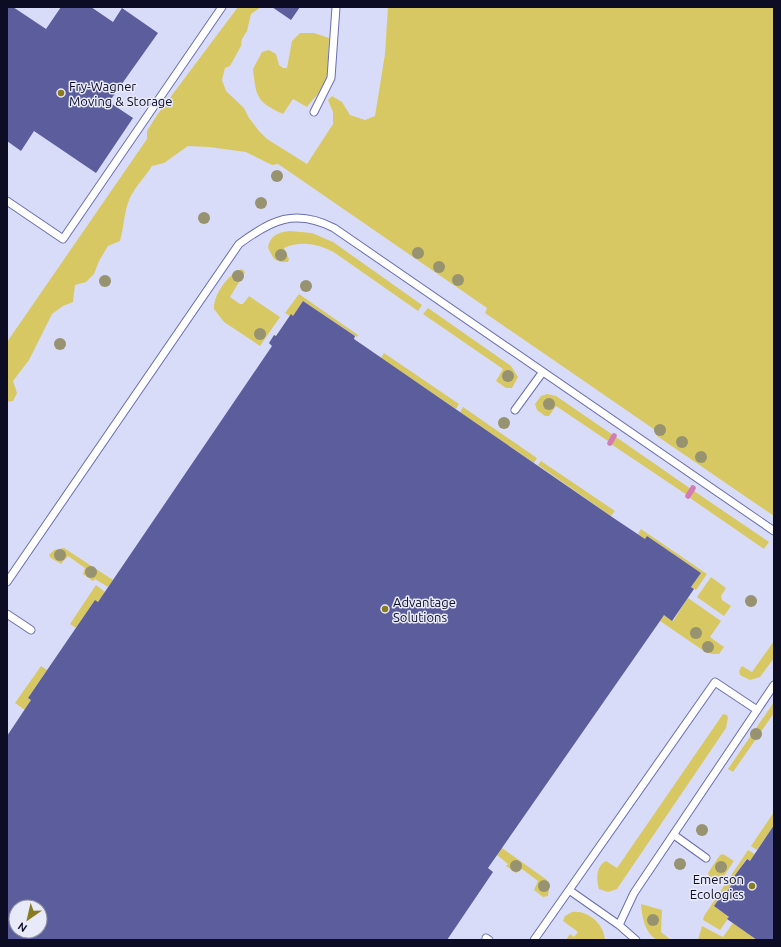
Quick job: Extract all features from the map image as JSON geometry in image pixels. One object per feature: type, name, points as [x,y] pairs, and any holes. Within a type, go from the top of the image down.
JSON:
[{"type":"lane","points":[[7,201],[63,239],[222,7]]},
{"type":"lane","points":[[314,112],[330,78],[336,7]]},
{"type":"lane","points":[[7,582],[239,244],[267,224],[282,219],[313,219],[334,228],[542,373],[774,531]]},
{"type":"lane","points":[[515,410],[542,373]]},
{"type":"lane","points":[[7,614],[31,630]]},
{"type":"lane","points":[[534,940],[715,682],[757,710]]},
{"type":"lane","points":[[619,925],[634,893],[774,685]]},
{"type":"lane","points":[[674,835],[706,858]]},
{"type":"lane","points":[[569,890],[619,925],[636,940]]},
{"type":"shaded area","points":[[238,7],[261,7],[251,14],[247,31],[242,39],[241,46],[230,66],[225,68],[222,80],[226,91],[244,108],[249,118],[267,139],[307,164],[333,124],[333,112],[328,100],[332,96],[342,102],[350,115],[365,120],[375,116],[385,54],[388,7],[774,7],[774,516],[657,436],[658,432],[485,313],[487,308],[284,168],[278,164],[272,165],[246,152],[188,146],[164,163],[152,166],[129,200],[120,241],[108,246],[99,261],[94,274],[86,282],[75,285],[73,302],[63,306],[52,314],[29,360],[13,381],[17,393],[13,401],[7,402],[7,342],[147,139],[147,131],[157,115]]},
{"type":"shaded area","points":[[300,33],[314,33],[329,38],[326,80],[318,94],[307,107],[293,99],[283,114],[262,102],[255,86],[253,69],[262,52],[269,50],[276,54],[279,65],[283,68],[287,68],[292,41]]},
{"type":"shaded area","points":[[290,231],[312,233],[333,242],[422,305],[418,311],[335,253],[317,245],[297,244],[290,246],[284,248],[289,259],[288,262],[281,262],[274,259],[268,248],[271,240],[279,233]]},
{"type":"shaded area","points":[[242,269],[245,272],[230,297],[240,304],[243,304],[249,296],[280,317],[260,346],[224,322],[214,309],[216,297],[223,285],[232,275]]},
{"type":"shaded area","points":[[299,294],[358,335],[357,337],[303,301],[293,316],[285,313]]},
{"type":"shaded area","points":[[428,308],[511,366],[518,377],[512,388],[506,388],[496,381],[503,369],[423,314]]},
{"type":"shaded area","points":[[384,353],[459,404],[456,409],[381,358]]},
{"type":"shaded area","points":[[547,394],[556,396],[613,435],[608,441],[556,406],[549,416],[545,416],[537,410],[535,404],[541,396]]},
{"type":"shaded area","points":[[463,407],[537,458],[534,463],[460,412]]},
{"type":"shaded area","points":[[616,437],[691,489],[687,495],[611,444]]},
{"type":"shaded area","points":[[541,461],[615,511],[611,516],[538,465]]},
{"type":"shaded area","points":[[694,491],[769,542],[764,549],[690,498]]},
{"type":"shaded area","points":[[641,529],[707,574],[696,590],[691,587],[701,573],[647,536],[645,539],[638,534]]},
{"type":"shaded area","points":[[64,548],[113,580],[108,587],[95,579],[93,581],[83,574],[85,568],[68,556],[61,564],[49,555],[54,550]]},
{"type":"shaded area","points":[[711,577],[726,588],[721,596],[722,600],[731,606],[724,616],[697,597]]},
{"type":"shaded area","points":[[96,585],[105,592],[98,602],[95,600],[76,628],[70,624]]},
{"type":"shaded area","points":[[688,598],[721,621],[710,637],[724,647],[719,654],[712,654],[704,651],[660,621],[664,615],[673,621]]},
{"type":"shaded area","points":[[774,641],[774,658],[760,677],[750,680],[740,675],[739,671],[742,666],[752,672]]},
{"type":"shaded area","points":[[41,666],[47,670],[28,698],[31,700],[25,710],[15,703]]},
{"type":"shaded area","points":[[774,702],[774,713],[733,772],[728,769]]},
{"type":"shaded area","points":[[723,714],[727,715],[728,718],[726,728],[617,889],[608,892],[599,889],[597,877],[600,866],[606,861],[617,868]]},
{"type":"shaded area","points":[[774,812],[774,825],[757,850],[751,846]]},
{"type":"shaded area","points":[[502,848],[547,880],[549,888],[548,896],[543,897],[534,890],[538,881],[522,869],[516,873],[506,866],[508,864],[497,855]]},
{"type":"shaded area","points":[[748,850],[755,854],[750,861],[746,859],[726,893],[724,892],[714,906],[729,917],[720,930],[703,920],[704,916]]},
{"type":"shaded area","points":[[723,854],[734,861],[718,885],[710,878],[708,873],[720,855]]},
{"type":"shaded area","points":[[641,904],[662,910],[661,932],[671,940],[658,940],[650,934],[643,919]]},
{"type":"shaded area","points":[[572,912],[584,913],[594,919],[602,929],[605,940],[566,940],[570,934],[574,937],[578,932],[563,921],[565,916]]},
{"type":"shaded area","points":[[733,923],[757,940],[698,940],[702,926],[723,937]]},
{"type":"building","name":"Fry-Wagner Moving & Storage","points":[[7,7],[13,7],[46,29],[61,7],[91,7],[113,22],[122,8],[158,33],[109,102],[133,118],[96,173],[34,131],[21,151],[7,141]]},
{"type":"building","points":[[272,7],[300,7],[291,20]]},
{"type":"building","name":"Advantage Solutions","points":[[303,301],[355,336],[354,339],[615,519],[645,539],[647,536],[701,573],[691,587],[694,589],[672,621],[664,615],[488,868],[493,872],[447,940],[7,940],[7,736],[31,700],[28,698],[95,600],[98,602],[272,346],[269,343],[274,335],[276,336],[291,314],[293,316]]},
{"type":"building","name":"Emerson Ecologics","points":[[774,825],[774,940],[757,940],[727,919],[729,917],[714,906],[724,892],[726,893],[735,879],[733,878],[747,859],[750,861]]},
{"type":"waterway","points":[[610,443],[614,436]]},
{"type":"waterway","points":[[688,496],[693,488]]},
{"type":"place","name":"Fry-Wagner Moving & Storage","points":[[61,93]]},
{"type":"place","name":"Advantage Solutions","points":[[385,609]]},
{"type":"place","name":"Emerson Ecologics","points":[[752,886]]}]
